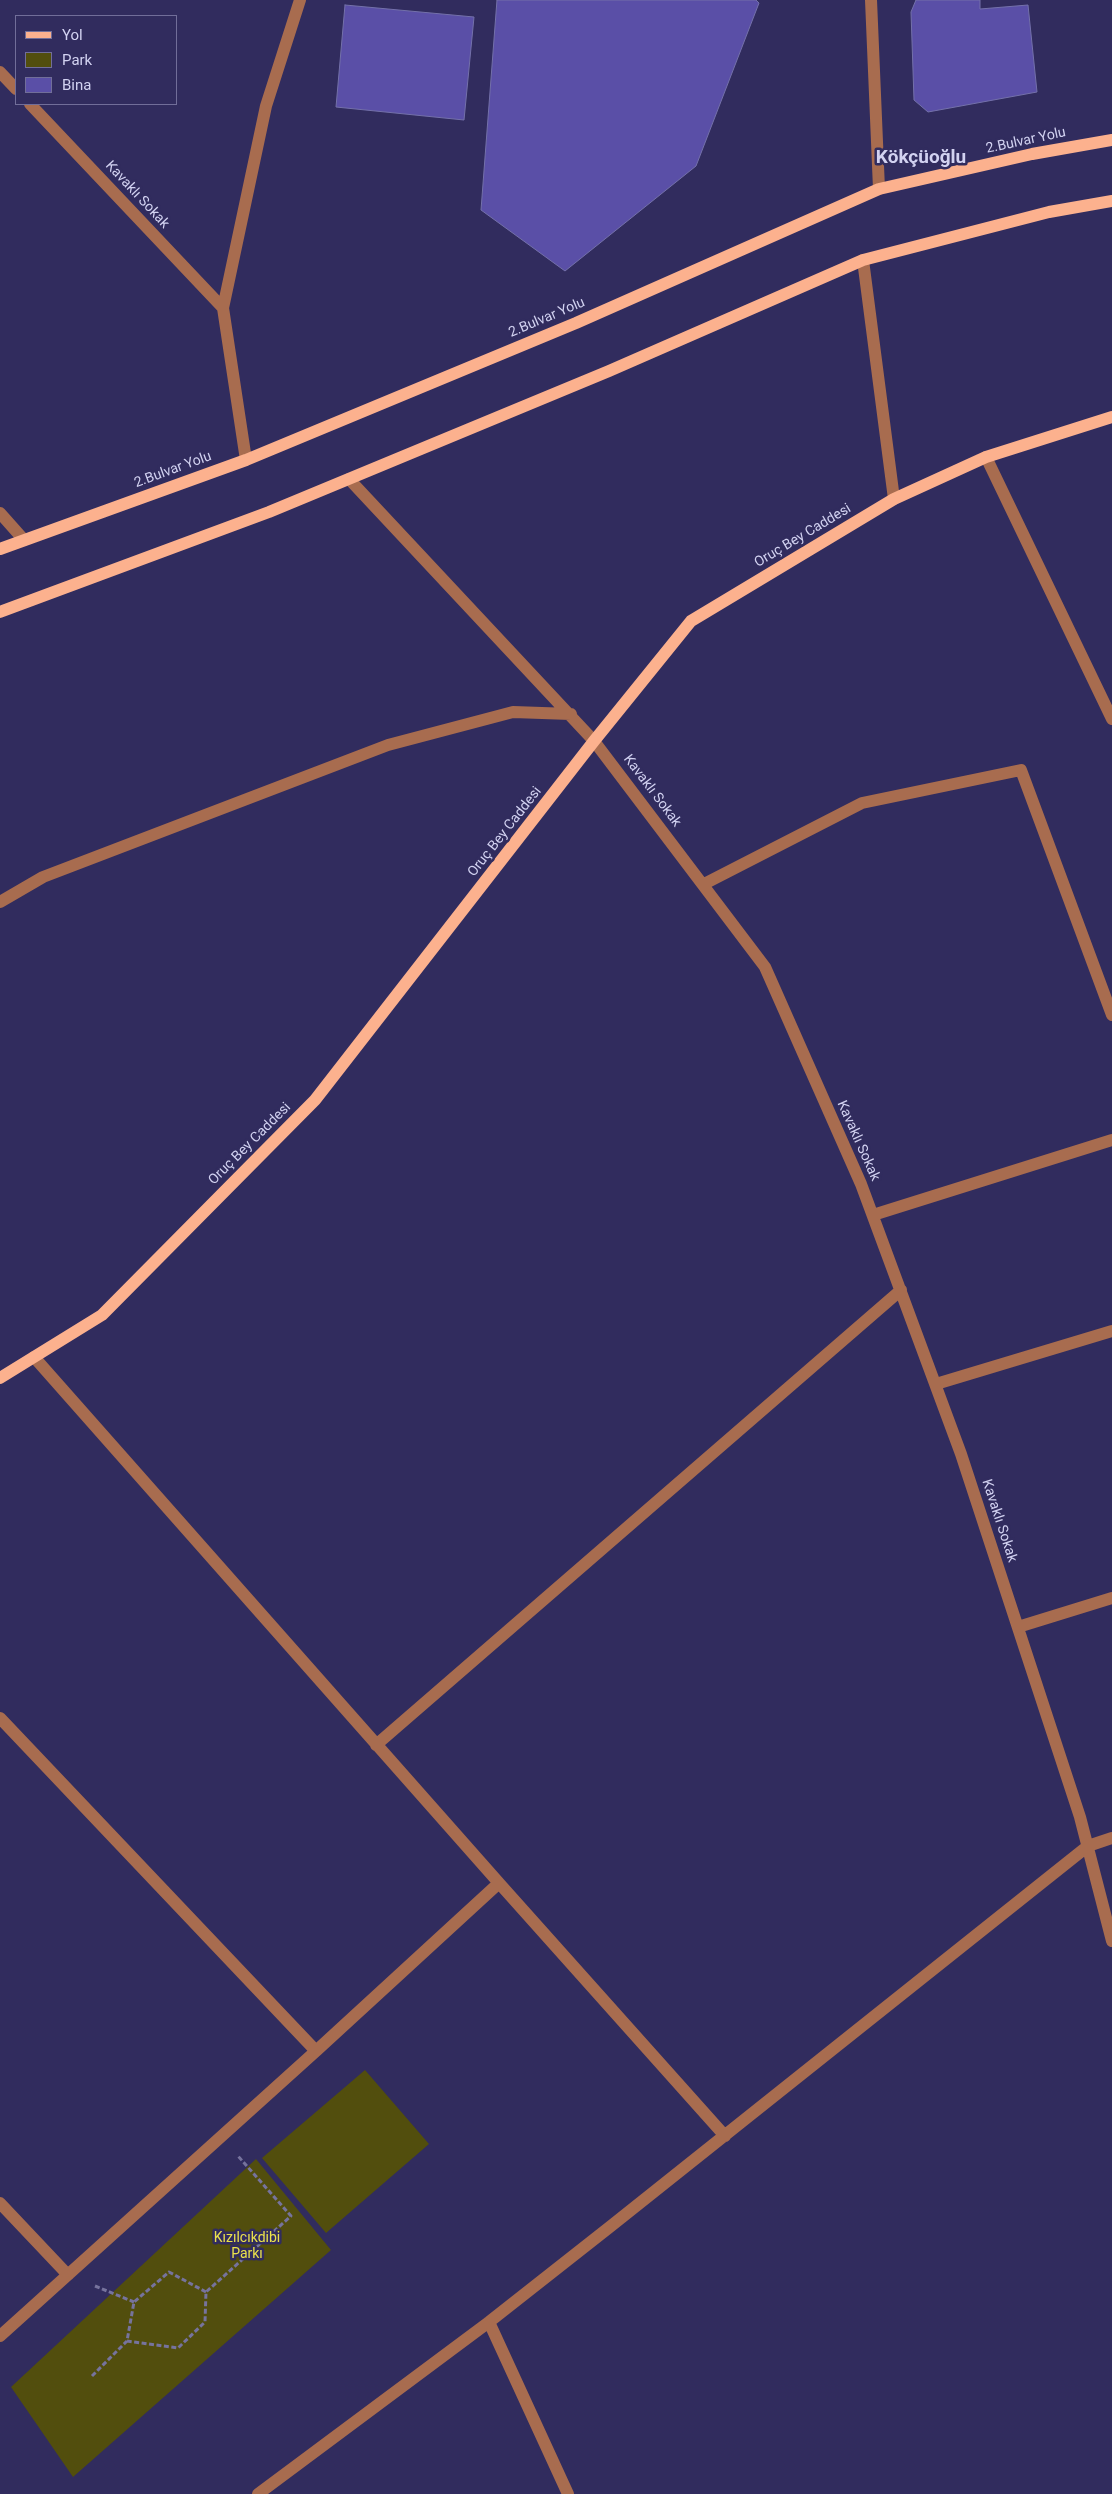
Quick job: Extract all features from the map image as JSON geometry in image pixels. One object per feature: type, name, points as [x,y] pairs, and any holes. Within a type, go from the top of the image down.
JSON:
[{"type":"main road","name":"2.Bulvar Yolu","points":[[0,549],[246,460],[576,323],[879,189],[1032,154],[1112,140]]},
{"type":"main road","points":[[0,612],[269,512],[609,372],[862,260],[1049,212],[1112,201]]},
{"type":"main road","name":"Oruç Bey Caddesi","points":[[0,1378],[102,1315],[315,1100],[594,741],[690,621],[894,499],[986,456],[1112,417]]},
{"type":"street","points":[[246,460],[223,308],[266,106],[300,0]]},
{"type":"street","points":[[870,0],[879,189]]},
{"type":"street","points":[[0,72],[15,88]]},
{"type":"street","name":"Kavaklı Sokak","points":[[31,105],[223,308]]},
{"type":"street","points":[[862,260],[894,499]]},
{"type":"street","points":[[986,456],[1112,719]]},
{"type":"street","name":"Kavaklı Sokak","points":[[349,479],[571,714],[704,884],[765,967],[873,1215],[936,1384],[1018,1627],[1088,1846],[1112,1941]]},
{"type":"street","points":[[0,513],[24,540]]},
{"type":"street","points":[[0,902],[43,877],[388,745],[513,712],[571,714]]},
{"type":"street","points":[[704,884],[862,803],[1021,770],[1112,1015]]},
{"type":"street","points":[[873,1215],[1112,1140]]},
{"type":"street","points":[[376,1745],[901,1290]]},
{"type":"street","points":[[936,1384],[1112,1331]]},
{"type":"street","points":[[34,1358],[725,2136]]},
{"type":"street","points":[[1018,1627],[1112,1598]]},
{"type":"street","points":[[0,1718],[316,2051]]},
{"type":"street","points":[[258,2494],[489,2322],[1088,1846],[1112,1838]]},
{"type":"street","points":[[0,2336],[316,2051],[499,1882]]},
{"type":"street","points":[[0,2203],[68,2274]]},
{"type":"street","points":[[489,2322],[568,2494]]},
{"type":"path","points":[[127,2341],[178,2348],[205,2322],[206,2292],[291,2216],[221,2136]]},
{"type":"path","points":[[92,2376],[127,2341],[134,2302],[170,2272],[206,2292]]},
{"type":"path","points":[[68,2274],[134,2302]]},
{"type":"green space","points":[[365,2070],[429,2144],[326,2233],[262,2158]]},
{"type":"green space","name":"Kızılcıkdibi Parkı","points":[[256,2159],[331,2250],[73,2477],[11,2387]]},
{"type":"building","points":[[497,0],[756,0],[759,3],[696,166],[565,271],[481,210]]},
{"type":"building","points":[[916,0],[980,0],[980,9],[1028,5],[1037,92],[928,112],[914,100],[911,12]]},
{"type":"building","points":[[345,5],[474,17],[464,120],[336,107]]},
{"type":"district","name":"Kökçüoğlu","points":[[921,158]]}]
